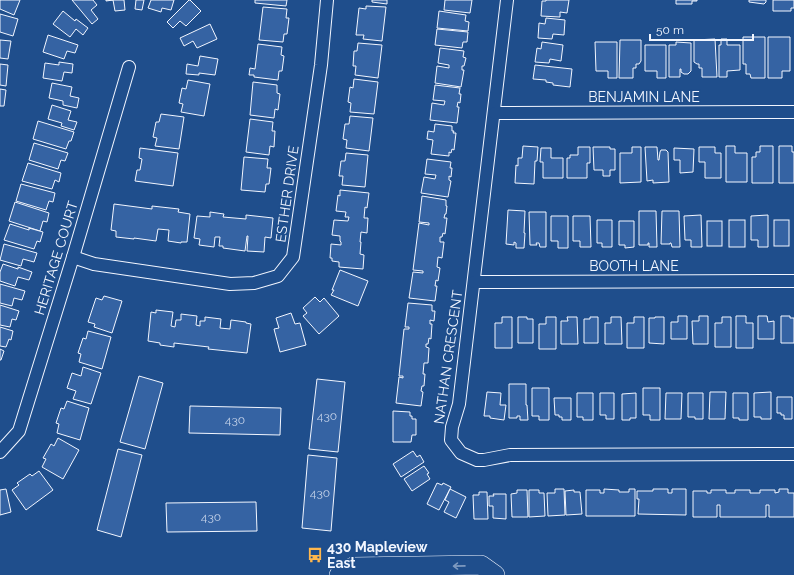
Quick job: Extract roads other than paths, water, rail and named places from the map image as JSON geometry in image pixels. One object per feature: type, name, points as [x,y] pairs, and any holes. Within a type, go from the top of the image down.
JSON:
[{"type":"main road","points":[[339,575],[353,567],[482,565],[496,575]]},
{"type":"street","name":"ESTHER DRIVE","points":[[73,257],[94,264],[230,284],[254,283],[278,276],[293,257],[320,65],[327,0]]},
{"type":"street","name":"NATHAN CRESCENT","points":[[508,0],[459,404],[452,428],[451,440],[461,453],[477,460],[510,455],[794,454]]},
{"type":"street","name":"HERITAGE COURT","points":[[0,452],[19,431],[73,257],[129,67]]},
{"type":"street","name":"BENJAMIN LANE","points":[[494,113],[794,112]]},
{"type":"street","name":"BOOTH LANE","points":[[474,282],[794,280]]},
{"type":"place","name":"430 Mapleview East","points":[[315,555]]}]
